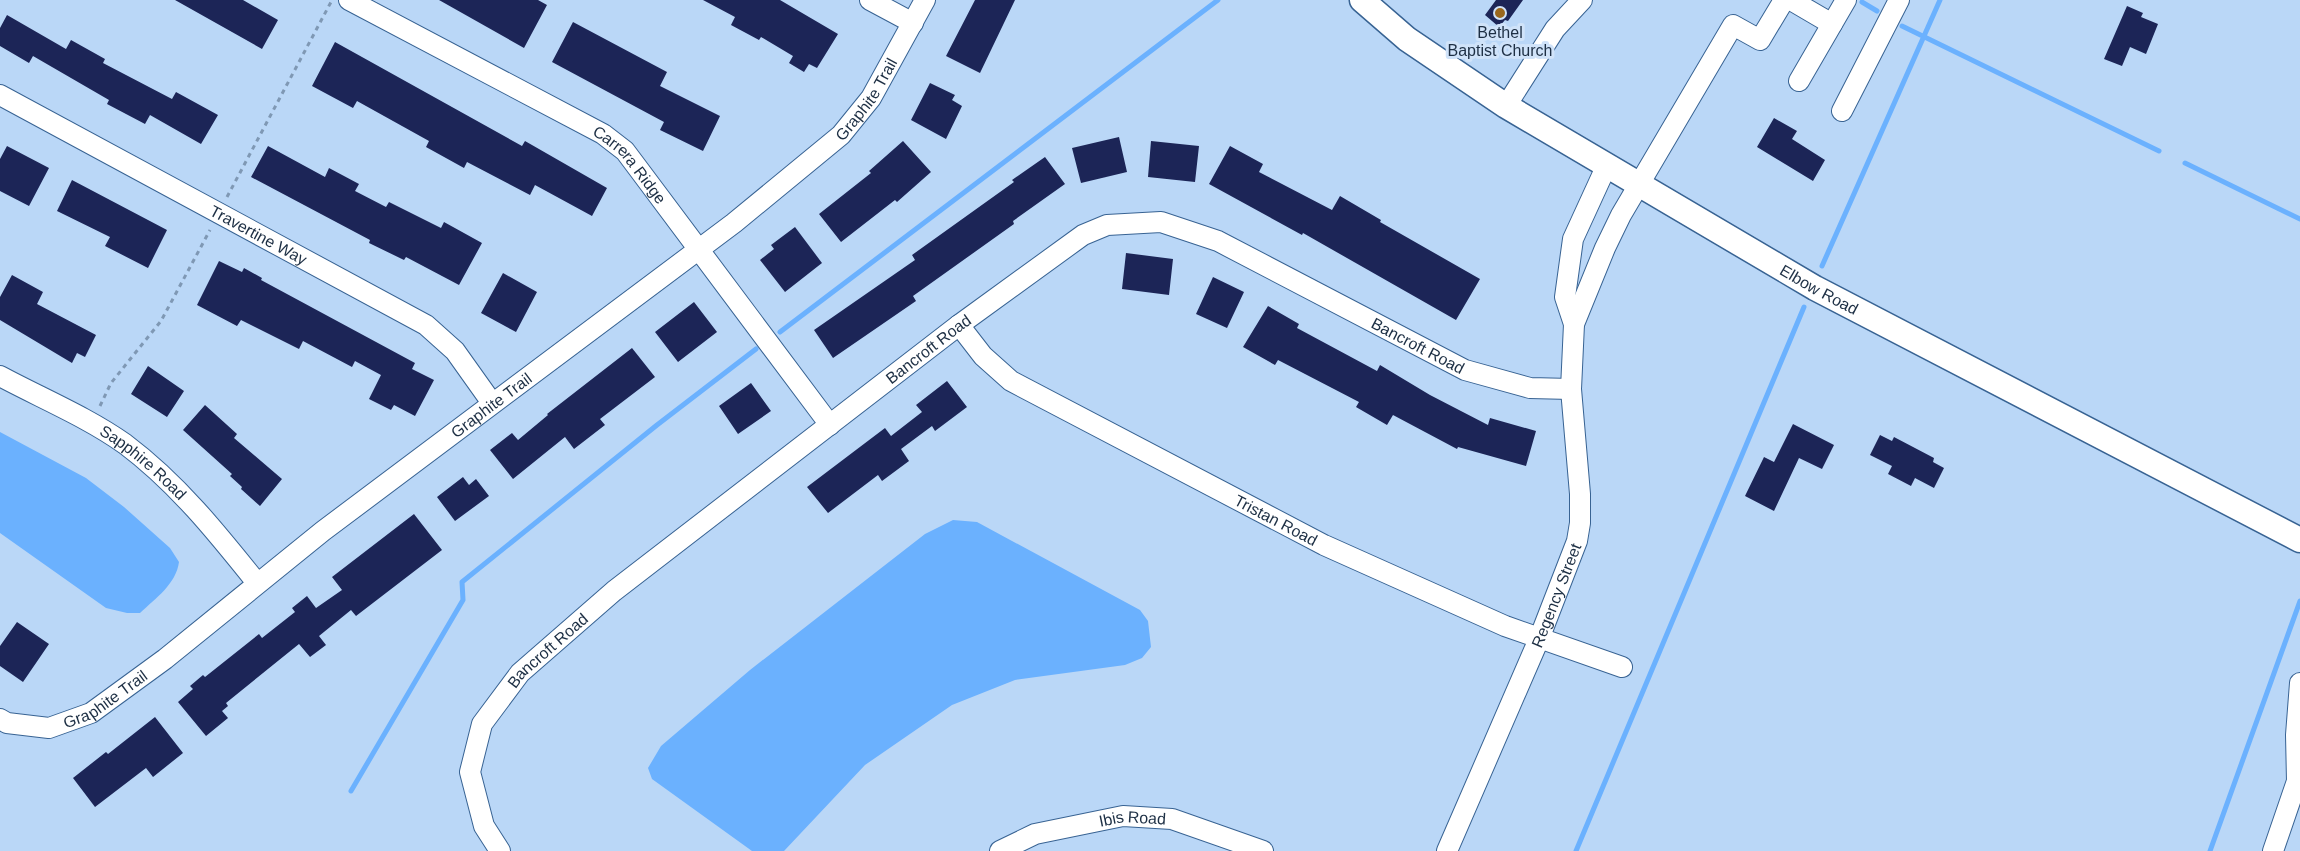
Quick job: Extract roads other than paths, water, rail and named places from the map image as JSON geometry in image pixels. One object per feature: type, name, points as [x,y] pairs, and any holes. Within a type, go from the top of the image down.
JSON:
[{"type":"main road","name":"Elbow Road","points":[[1362,0],[1407,39],[1506,106],[1606,167],[1840,302],[2300,540]]},
{"type":"street","name":"Carrera Ridge","points":[[349,0],[603,134],[625,151],[700,248],[830,425]]},
{"type":"street","points":[[870,0],[913,23]]},
{"type":"street","name":"Graphite Trail","points":[[0,719],[7,723],[49,728],[91,713],[165,659],[257,584],[492,403],[734,223],[841,135],[871,98],[925,0]]},
{"type":"street","points":[[1506,106],[1555,29],[1582,0]]},
{"type":"street","name":"Regency Street","points":[[1447,851],[1571,561],[1580,522],[1580,494],[1571,389],[1574,324],[1605,248],[1637,185],[1733,25],[1760,40],[1784,0]]},
{"type":"street","points":[[1791,0],[1832,24]]},
{"type":"street","points":[[1799,81],[1846,0]]},
{"type":"street","points":[[1842,111],[1898,0]]},
{"type":"street","name":"Travertine Way","points":[[0,94],[426,325],[455,351],[492,403]]},
{"type":"street","name":"Regency Street","points":[[1574,324],[1565,297],[1573,239],[1606,167]]},
{"type":"street","name":"Bancroft Road","points":[[500,851],[484,826],[470,772],[482,724],[520,673],[614,591],[959,325],[1083,235],[1107,225],[1161,222],[1190,230],[1218,240],[1465,370],[1530,388],[1571,389]]},
{"type":"street","name":"Tristan Road","points":[[959,325],[983,356],[1011,381],[1065,411],[1324,544],[1439,598],[1539,639],[1622,667]]},
{"type":"street","name":"Sapphire Road","points":[[0,376],[92,424],[123,443],[155,468],[214,529],[257,584]]},
{"type":"street","points":[[2273,851],[2299,779],[2296,735],[2300,683]]},
{"type":"street","name":"Ibis Road","points":[[1000,851],[1035,834],[1123,816],[1172,819],[1263,851]]},
{"type":"water","points":[[0,432],[86,478],[124,507],[170,548],[179,562],[174,577],[170,584],[140,613],[127,613],[106,608],[0,533]]},
{"type":"water","points":[[953,520],[977,522],[1140,610],[1148,621],[1151,647],[1142,658],[1125,665],[1015,680],[952,705],[865,765],[784,851],[752,851],[652,779],[648,768],[661,746],[750,670],[925,534]]},
{"type":"waterway","points":[[780,332],[1218,0]]},
{"type":"waterway","points":[[1822,266],[1940,0]]},
{"type":"waterway","points":[[1862,2],[1877,11]]},
{"type":"waterway","points":[[1902,26],[2159,151]]},
{"type":"waterway","points":[[2185,163],[2300,219]]},
{"type":"waterway","points":[[1576,851],[1804,307]]},
{"type":"waterway","points":[[351,791],[463,600],[462,582],[657,425],[756,349]]},
{"type":"waterway","points":[[2210,851],[2300,601]]},
{"type":"place","name":"Bethel Baptist Church","points":[[1500,13]]}]
